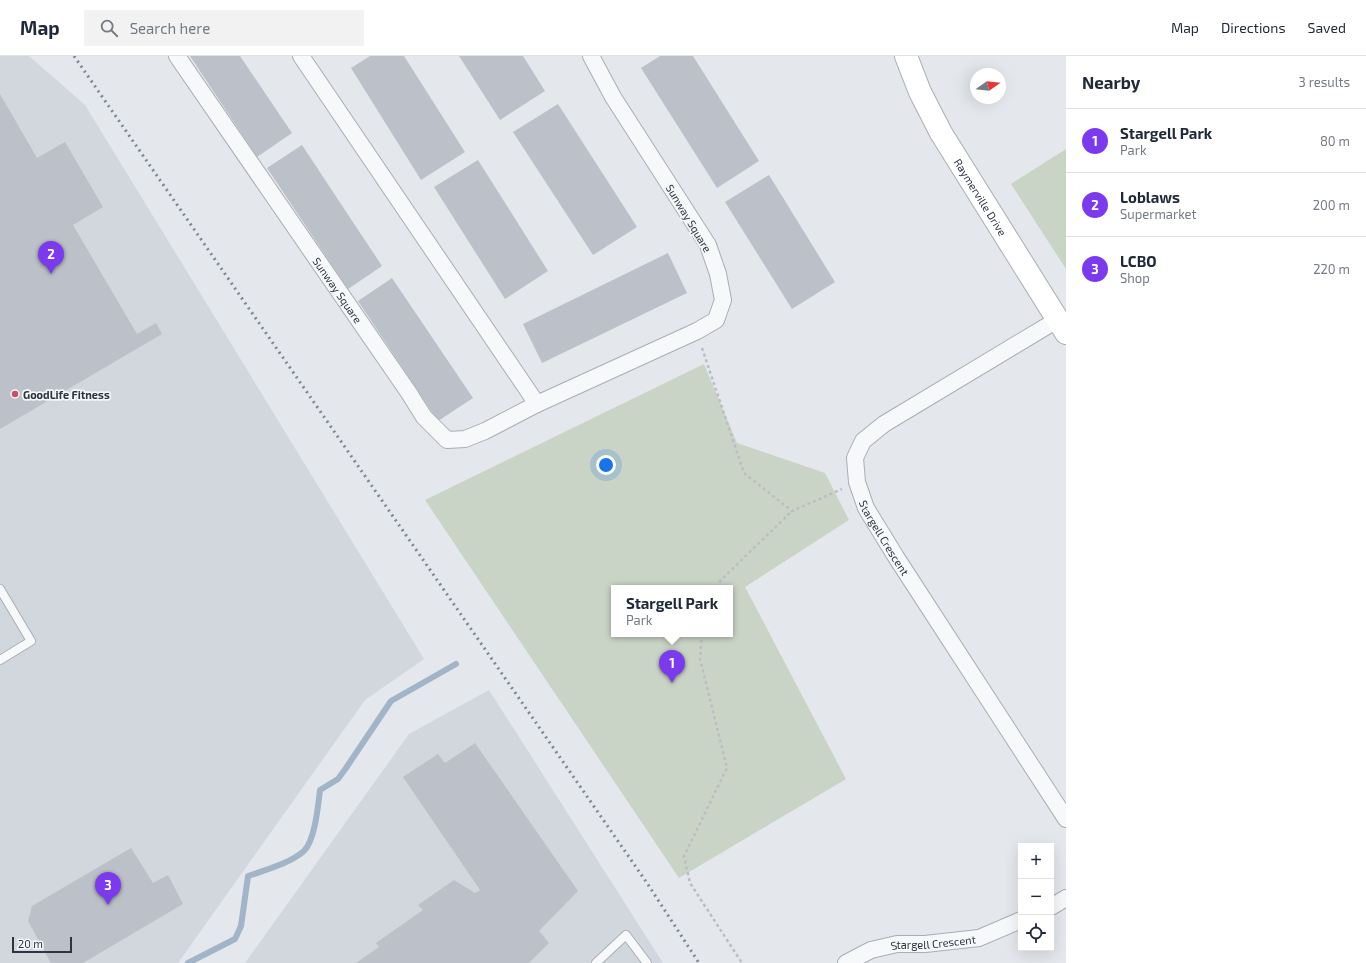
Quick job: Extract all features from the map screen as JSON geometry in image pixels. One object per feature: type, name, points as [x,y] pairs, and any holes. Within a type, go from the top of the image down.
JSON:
[{"type":"street","name":"Sunway Square","points":[[177,56],[424,417],[447,440],[465,439],[485,431],[538,404],[697,331],[716,320],[723,300],[718,274],[708,245],[613,97],[591,56]]},
{"type":"street","points":[[301,56],[538,404]]},
{"type":"street","name":"Raymerville Drive","points":[[906,56],[920,92],[941,133],[1062,326]]},
{"type":"street","name":"Stargell Crescent","points":[[1062,326],[884,424],[863,441],[855,458],[857,482],[866,508],[896,557],[1066,819]]},
{"type":"street","points":[[1054,905],[1066,898]]},
{"type":"street","name":"Stargell Crescent","points":[[846,963],[871,950],[897,944],[925,944],[979,938],[1018,921]]},
{"type":"lane","points":[[0,589],[31,641],[0,660]]},
{"type":"lane","points":[[596,963],[626,935],[647,963]]},
{"type":"path","points":[[697,331],[744,473],[792,511]]},
{"type":"path","points":[[718,585],[721,580],[792,511],[857,482]]},
{"type":"path","points":[[702,637],[700,659],[727,768],[684,856],[690,882],[742,963]]},
{"type":"shaded area","points":[[0,56],[29,56],[85,105],[424,659],[365,700],[178,963],[0,963]]},
{"type":"shaded area","points":[[489,690],[663,963],[245,963],[409,734]]},
{"type":"green space","points":[[1066,149],[1066,269],[1011,184]]},
{"type":"green space","points":[[704,364],[737,443],[825,473],[849,520],[745,587],[846,779],[679,878],[425,500]]},
{"type":"building","points":[[190,56],[240,56],[292,133],[257,157]]},
{"type":"building","points":[[370,56],[404,56],[465,152],[421,180],[351,68]]},
{"type":"building","points":[[459,56],[523,56],[545,91],[500,120]]},
{"type":"building","points":[[660,56],[693,56],[759,161],[717,188],[641,68]]},
{"type":"building","points":[[0,94],[37,158],[65,142],[103,207],[73,225],[137,334],[156,323],[162,334],[0,429]]},
{"type":"building","points":[[558,104],[637,227],[593,255],[513,132]]},
{"type":"building","points":[[302,145],[382,266],[348,289],[267,168]]},
{"type":"building","points":[[478,160],[548,271],[505,299],[434,187]]},
{"type":"building","points":[[769,175],[835,282],[792,309],[725,202]]},
{"type":"building","points":[[668,253],[687,293],[542,363],[523,324]]},
{"type":"building","points":[[392,278],[473,398],[438,421],[358,301]]},
{"type":"building","points":[[475,743],[578,891],[539,931],[549,943],[529,963],[356,963],[379,947],[376,943],[423,910],[418,905],[454,880],[475,893],[480,890],[403,777],[438,754],[445,763]]},
{"type":"building","points":[[131,848],[153,883],[168,875],[183,904],[83,963],[51,963],[28,921],[32,906]]},
{"type":"waterway","points":[[188,963],[235,939],[241,926],[248,876],[291,860],[298,856],[308,846],[317,813],[320,790],[338,779],[391,701],[456,664]]},
{"type":"railway","points":[[74,56],[647,883],[699,963]]},
{"type":"place","name":"Loblaws","points":[[51,274]]},
{"type":"place","name":"GoodLife Fitness","points":[[15,394]]},
{"type":"place","name":"Stargell Park","points":[[672,683]]},
{"type":"place","name":"LCBO","points":[[108,905]]}]
